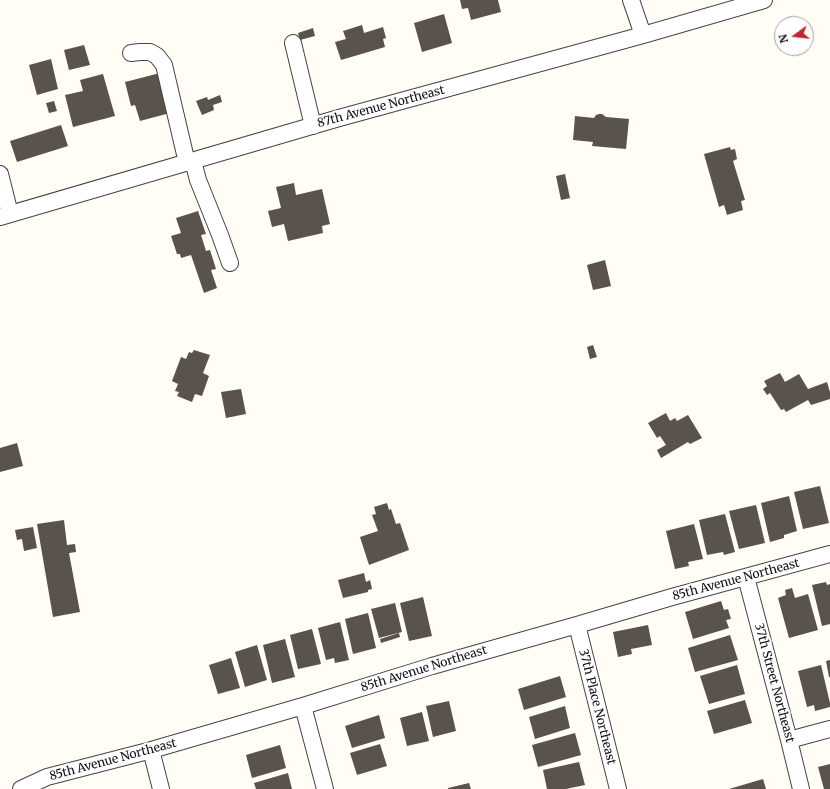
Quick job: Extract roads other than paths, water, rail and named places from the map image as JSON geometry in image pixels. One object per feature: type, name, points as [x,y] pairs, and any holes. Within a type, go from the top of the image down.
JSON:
[{"type":"street","points":[[631,0],[643,36]]},
{"type":"street","name":"87th Avenue Northeast","points":[[5,216],[313,126],[643,36],[764,0]]},
{"type":"street","points":[[293,42],[313,126]]},
{"type":"street","points":[[131,53],[150,52],[157,56],[164,65],[190,162],[230,263]]},
{"type":"street","points":[[0,174],[5,216]]},
{"type":"street","name":"85th Avenue Northeast","points":[[21,789],[47,777],[151,750],[303,706],[432,666],[672,597],[830,554]]},
{"type":"street","name":"37th Street Northeast","points":[[746,577],[802,789]]},
{"type":"street","name":"37th Place Northeast","points":[[577,625],[618,789]]},
{"type":"street","points":[[303,706],[325,789]]},
{"type":"street","points":[[789,740],[830,729]]},
{"type":"street","points":[[151,750],[161,789]]}]
